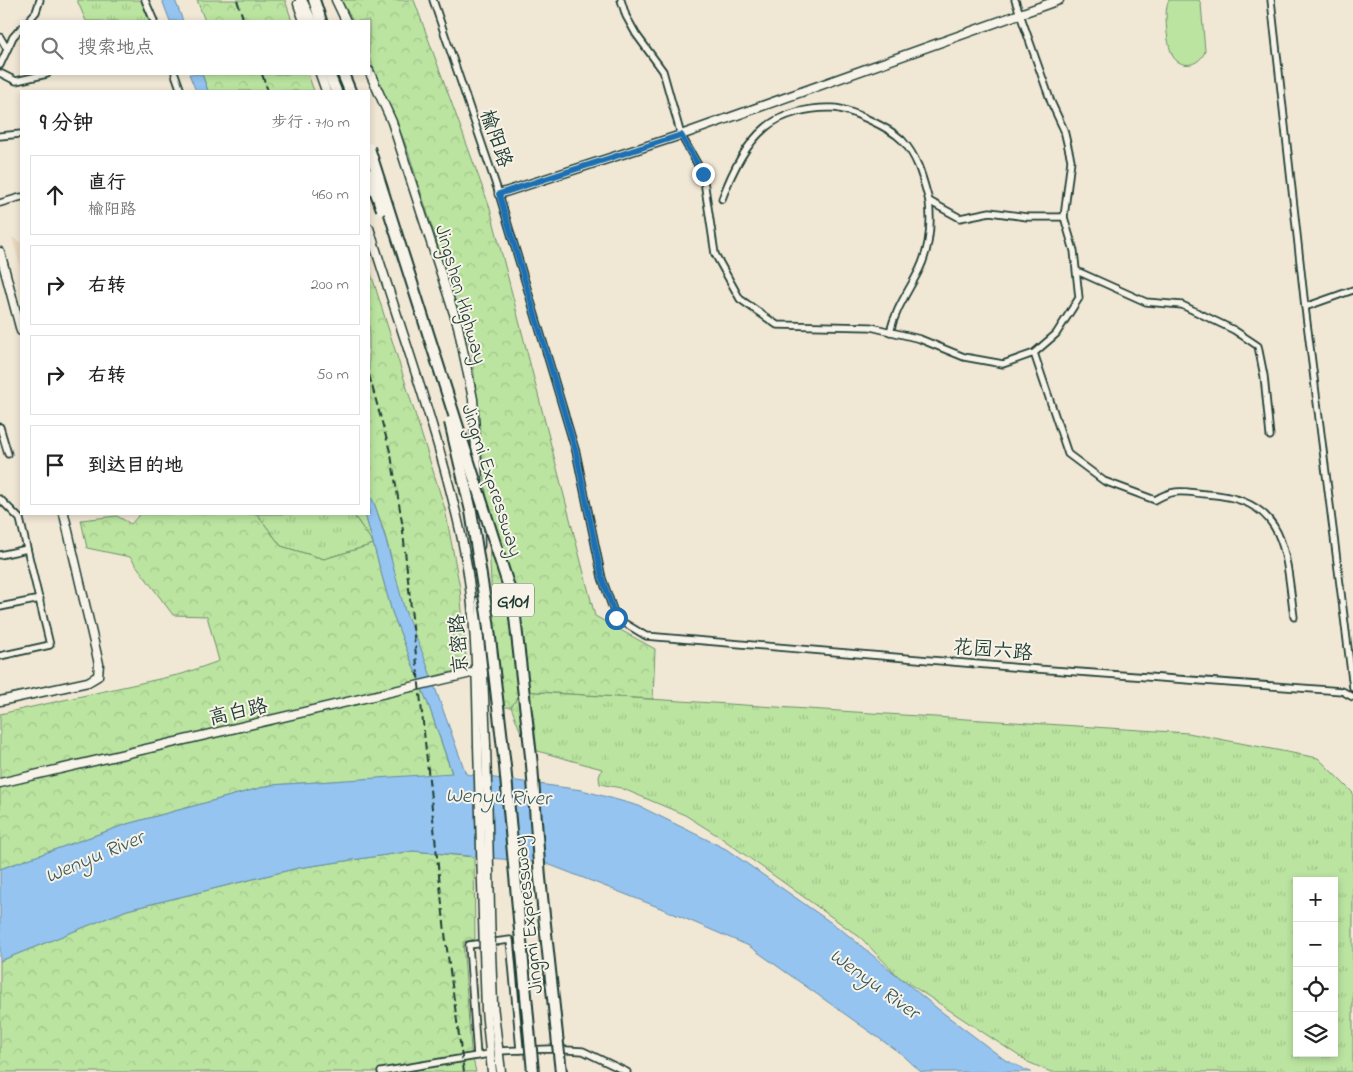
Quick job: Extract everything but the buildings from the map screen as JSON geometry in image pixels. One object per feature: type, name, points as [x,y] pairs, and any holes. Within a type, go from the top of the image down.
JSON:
[{"type":"highway","points":[[301,0],[310,20]]},
{"type":"highway","points":[[314,0],[321,20]]},
{"type":"highway","points":[[329,75],[336,90]]},
{"type":"highway","points":[[343,75],[350,90]]},
{"type":"highway","name":"Jingmi Expressway","points":[[370,151],[513,600],[532,765],[540,878],[561,1072]]},
{"type":"highway","name":"Jingmi Expressway","points":[[370,177],[413,292],[447,410],[471,511],[488,621],[505,766],[533,1072]]},
{"type":"main road","points":[[296,0],[304,20]]},
{"type":"main road","points":[[336,0],[346,20]]},
{"type":"main road","points":[[499,194],[681,135],[1059,0]]},
{"type":"main road","name":"Jingshen Highway","points":[[370,73],[392,122],[458,326],[473,399],[480,520],[480,671]]},
{"type":"main road","points":[[320,75],[326,90]]},
{"type":"main road","name":"京密路","points":[[370,231],[445,474],[460,531],[470,589],[480,671],[489,1054],[492,1072]]},
{"type":"main road","points":[[0,252],[20,326]]},
{"type":"main road","points":[[0,702],[88,682],[98,676],[99,664],[64,515]]},
{"type":"main road","name":"高白路","points":[[0,783],[480,671]]},
{"type":"main road","name":"京密路","points":[[487,951],[501,1072]]},
{"type":"street","points":[[29,20],[36,12],[40,0]]},
{"type":"street","points":[[146,0],[154,20]]},
{"type":"street","name":"榆阳路","points":[[433,0],[499,194],[576,452],[602,578],[616,618],[630,629]]},
{"type":"street","points":[[621,0],[626,16],[636,34],[663,71],[681,135],[703,174],[715,254],[740,299],[777,325],[872,327],[920,339],[964,357],[1003,364],[1034,353],[1056,334],[1079,298],[1074,251],[1064,216],[1071,160],[1064,130],[1051,102],[1015,0]]},
{"type":"street","points":[[1271,0],[1305,307],[1353,688]]},
{"type":"street","points":[[0,65],[13,37],[20,29]]},
{"type":"street","points":[[0,37],[7,49]]},
{"type":"street","points":[[0,73],[16,81],[42,75]]},
{"type":"street","points":[[175,75],[181,90]]},
{"type":"street","points":[[722,199],[741,157],[766,127],[794,113],[835,108],[878,124],[901,139],[920,168],[929,201],[932,222],[926,253],[918,274],[894,316],[890,332]]},
{"type":"street","points":[[0,136],[20,134]]},
{"type":"street","points":[[0,203],[20,197]]},
{"type":"street","points":[[929,201],[960,218],[990,212],[1027,217],[1064,216]]},
{"type":"street","points":[[1077,271],[1146,302],[1182,305],[1234,330],[1258,346],[1264,376],[1270,436]]},
{"type":"street","points":[[1305,307],[1353,290]]},
{"type":"street","points":[[1034,353],[1068,454],[1104,480],[1155,500],[1170,491],[1228,495],[1261,510],[1279,532],[1288,572],[1294,617]]},
{"type":"street","points":[[0,427],[8,454]]},
{"type":"street","points":[[0,656],[50,645],[20,519],[1,500]]},
{"type":"street","points":[[0,555],[27,548]]},
{"type":"street","points":[[0,607],[40,599]]},
{"type":"street","name":"花园六路","points":[[630,629],[646,636],[1013,667],[1342,691],[1353,696]]},
{"type":"street","points":[[477,1056],[469,945],[510,940],[520,1050]]},
{"type":"street","points":[[498,1051],[550,1049],[583,1051],[627,1072]]},
{"type":"street","points":[[381,1072],[489,1054]]},
{"type":"shaded area","points":[[12,237],[20,242],[20,265]]},
{"type":"green space","points":[[77,0],[141,0],[149,20],[86,20]]},
{"type":"green space","points":[[197,0],[285,0],[292,20],[205,20]]},
{"type":"green space","points":[[341,0],[414,0],[490,208],[595,616],[655,649],[653,699],[522,691],[511,707],[500,707],[493,622],[487,502],[472,354],[407,148],[370,59],[370,20],[352,20]]},
{"type":"green space","points":[[1169,0],[1199,0],[1201,4],[1205,51],[1200,59],[1192,64],[1178,62],[1174,58],[1169,46],[1166,12]]},
{"type":"green space","points":[[202,75],[308,75],[314,90],[208,90]]},
{"type":"green space","points":[[370,270],[445,509],[460,588],[467,668],[431,677],[407,618],[381,521],[370,495]]},
{"type":"green space","points":[[139,515],[258,515],[281,546],[324,559],[373,544],[392,612],[430,709],[452,774],[271,785],[127,824],[0,869],[0,714],[182,674],[219,661],[207,616],[173,615],[130,557],[87,548],[81,520],[117,516],[131,524]]},
{"type":"green space","points":[[258,515],[354,515],[374,544],[324,559],[281,546]]},
{"type":"green space","points":[[354,515],[365,515],[373,542]]},
{"type":"green space","points":[[522,691],[1188,733],[1318,758],[1353,793],[1353,1072],[1051,1072],[1028,1062],[899,977],[861,938],[720,837],[685,815],[621,788],[600,784],[599,777],[602,769],[527,748],[511,707]]},
{"type":"green space","points":[[413,851],[474,857],[475,939],[463,942],[471,1050],[476,1072],[0,1072],[0,961],[127,910],[298,868]]},
{"type":"water","points":[[162,0],[175,0],[183,20],[170,20]]},
{"type":"water","points":[[189,75],[202,75],[208,90],[196,90]]},
{"type":"water","name":"Wenyu River","points":[[370,495],[386,540],[405,611],[423,654],[466,774],[582,790],[639,806],[726,849],[843,931],[938,1009],[1005,1060],[1031,1072],[921,1072],[904,1056],[749,946],[658,907],[545,863],[413,851],[298,868],[127,910],[0,961],[0,869],[127,824],[271,785],[452,773],[430,709],[392,612],[365,515],[370,515]]},
{"type":"railway","points":[[237,0],[244,20]]},
{"type":"railway","points":[[262,75],[268,90]]},
{"type":"railway","points":[[370,379],[391,455],[402,522],[446,942],[464,1072]]},
{"type":"route","points":[[616,618],[602,578],[576,452],[499,194],[681,135],[703,174]]}]
